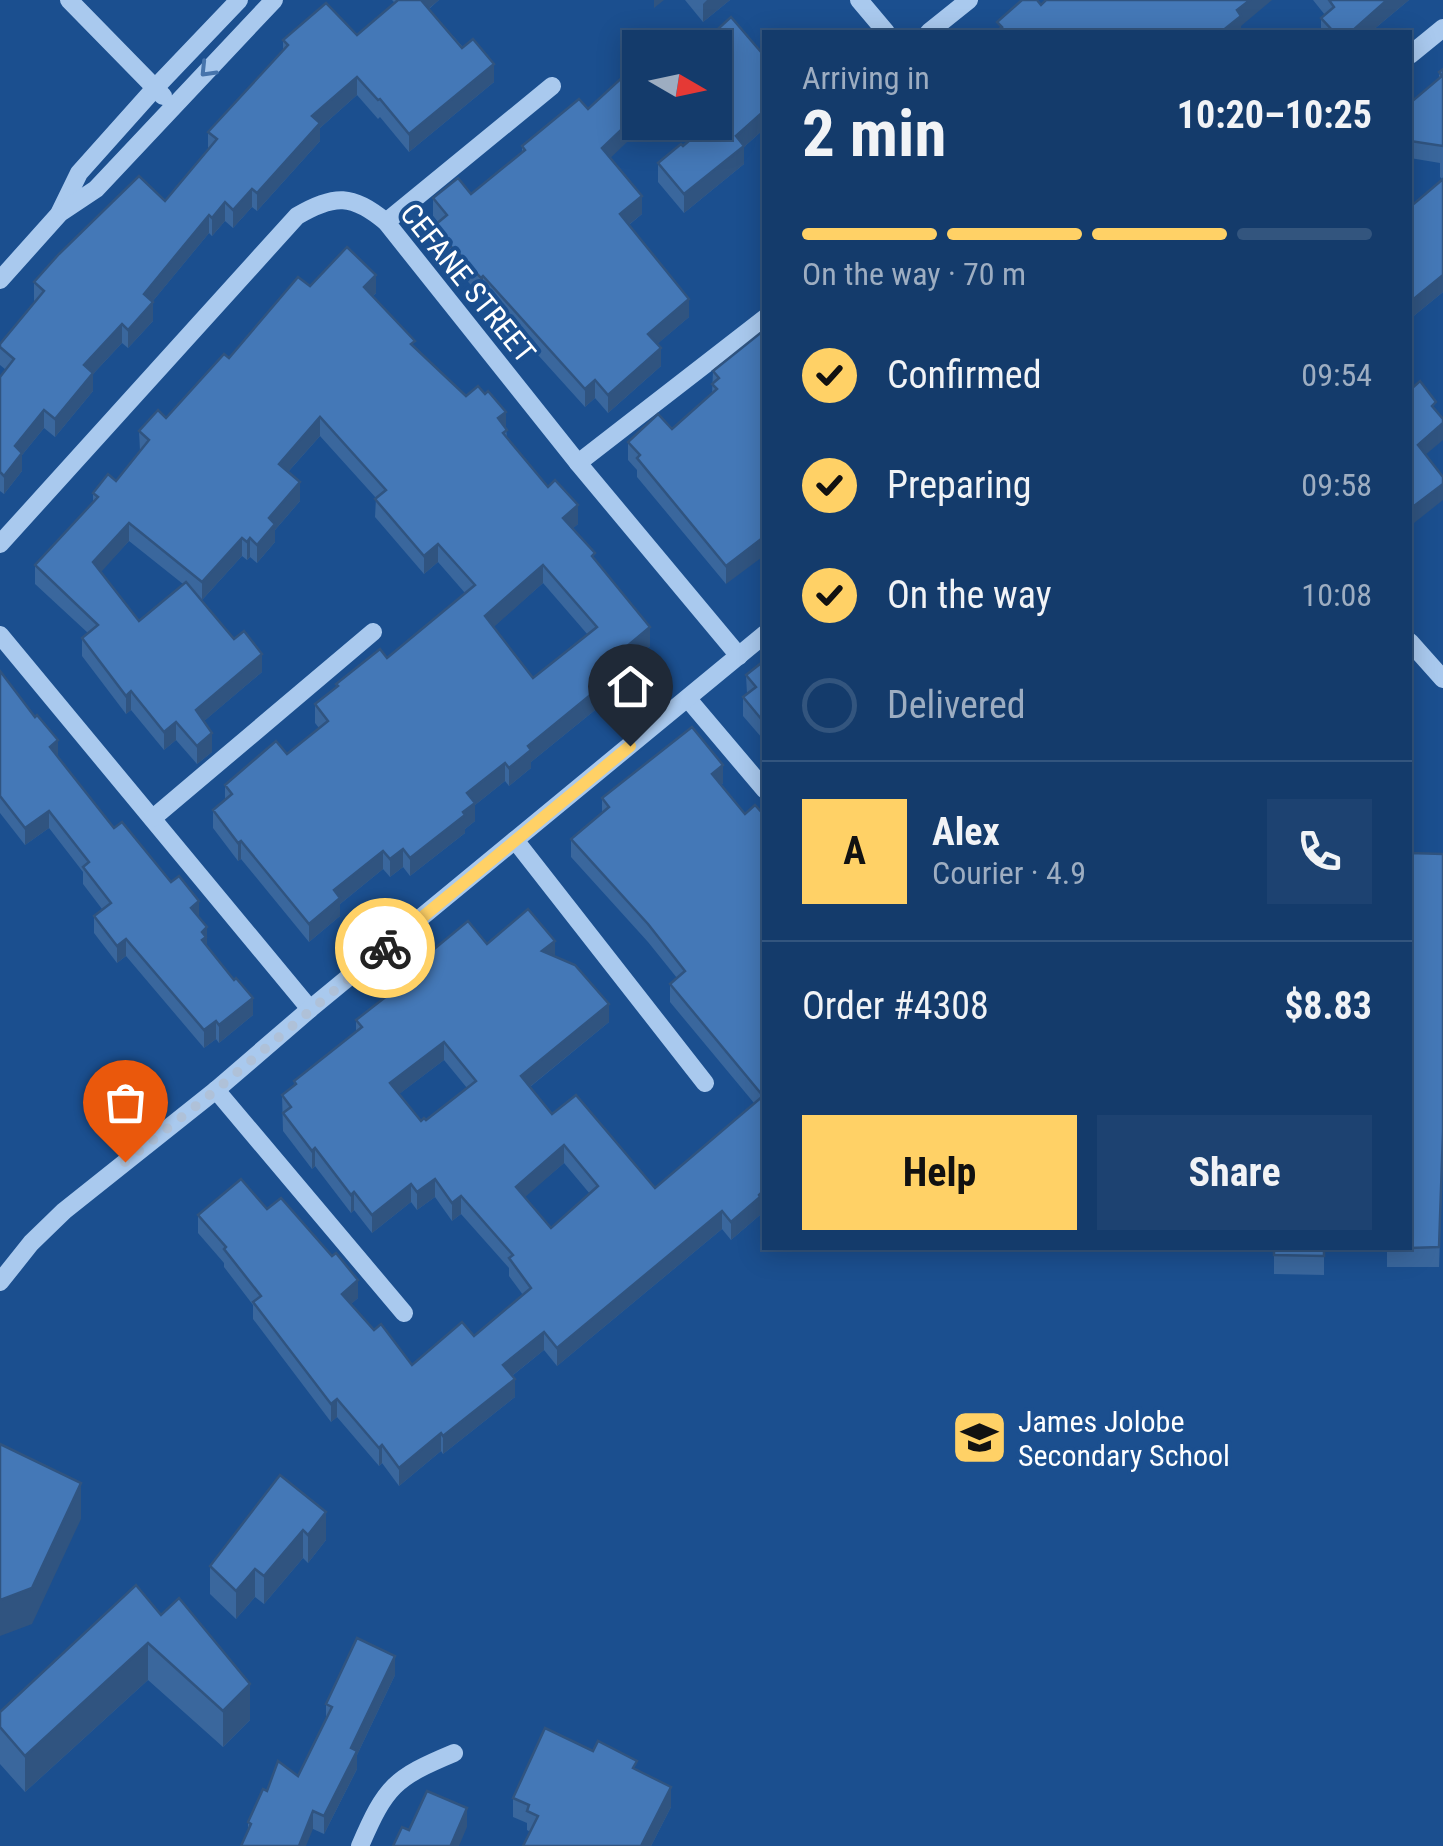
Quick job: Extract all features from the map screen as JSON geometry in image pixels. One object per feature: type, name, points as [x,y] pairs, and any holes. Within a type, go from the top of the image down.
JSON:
[{"type":"street","points":[[69,0],[173,106]]},
{"type":"street","points":[[60,213],[78,173],[239,0]]},
{"type":"street","points":[[0,280],[60,213],[96,189],[274,0]]},
{"type":"street","points":[[859,0],[884,30]]},
{"type":"street","points":[[932,30],[969,0]]},
{"type":"street","points":[[1412,53],[1443,28]]},
{"type":"street","points":[[386,222],[552,86]]},
{"type":"street","name":"CEFANE STREET","points":[[0,544],[298,216],[319,203],[346,200],[368,207],[386,222],[578,463],[739,656]]},
{"type":"street","points":[[578,463],[762,320]]},
{"type":"street","points":[[153,818],[374,632]]},
{"type":"street","points":[[0,635],[310,1010]]},
{"type":"street","points":[[0,1282],[31,1243],[64,1211],[216,1090],[762,637]]},
{"type":"street","points":[[1412,644],[1443,679]]},
{"type":"street","points":[[688,699],[762,786]]},
{"type":"street","points":[[516,840],[705,1083]]},
{"type":"street","points":[[216,1090],[404,1314]]},
{"type":"street","points":[[360,1846],[384,1796],[399,1780],[454,1753]]},
{"type":"building","points":[[398,0],[421,0],[462,48],[473,39],[494,64],[409,134],[357,77],[312,116],[320,123],[257,193],[252,189],[233,210],[225,202],[212,218],[209,215],[144,294],[153,302],[128,330],[122,324],[84,365],[93,373],[55,419],[44,410],[15,446],[22,453],[4,476],[0,472],[0,377],[14,359],[0,344],[44,291],[34,282],[139,176],[165,201],[217,139],[208,132],[288,45],[283,40],[326,3],[357,35]]},
{"type":"building","points":[[1022,0],[1037,0],[1041,5],[1046,0],[1250,0],[1237,10],[1241,16],[1224,30],[998,30],[1002,27],[997,22]]},
{"type":"building","points":[[1329,0],[1387,0],[1353,30],[1332,30],[1321,18],[1334,7]]},
{"type":"building","points":[[731,17],[762,51],[762,113],[736,136],[744,146],[684,194],[658,163],[690,140],[732,140],[732,30],[717,30]]},
{"type":"building","points":[[1443,69],[1443,146],[1412,141],[1412,101],[1442,76],[1439,72]]},
{"type":"building","points":[[622,78],[622,129],[602,148],[642,196],[620,214],[689,299],[648,334],[661,348],[608,395],[595,380],[585,389],[483,276],[458,256],[435,225],[447,215],[433,198],[458,178],[471,194],[579,99],[588,109]]},
{"type":"building","points":[[1443,179],[1443,275],[1412,300],[1412,205]]},
{"type":"building","points":[[347,247],[376,275],[364,287],[415,341],[411,344],[466,396],[478,386],[485,394],[488,391],[506,412],[498,418],[507,430],[503,433],[548,487],[555,480],[578,505],[563,518],[595,553],[592,556],[650,627],[620,652],[636,668],[604,693],[600,687],[528,746],[531,750],[509,768],[505,763],[467,793],[475,803],[463,812],[465,815],[410,858],[403,849],[390,859],[383,851],[334,890],[340,898],[309,924],[213,810],[232,794],[225,785],[276,741],[287,754],[328,721],[315,704],[336,684],[380,649],[387,658],[475,585],[438,544],[424,556],[375,499],[386,490],[320,417],[279,464],[300,482],[269,518],[275,524],[257,545],[250,538],[247,542],[242,538],[202,582],[129,523],[93,562],[139,621],[186,582],[234,639],[244,631],[262,654],[196,710],[212,733],[197,746],[176,722],[164,732],[131,691],[126,696],[82,638],[98,625],[35,565],[98,497],[93,493],[108,474],[116,481],[149,440],[139,431],[158,410],[166,418],[224,354],[229,358],[298,277],[310,286]],"holes":[[[543,565],[597,627],[533,678],[485,616]]]},
{"type":"building","points":[[762,332],[762,538],[726,566],[628,442],[658,414],[672,429],[717,389],[712,384],[719,378],[713,371]]},
{"type":"building","points":[[1420,381],[1443,419],[1418,445],[1443,477],[1443,484],[1414,506],[1412,504],[1412,388]]},
{"type":"building","points":[[762,662],[762,720],[743,697],[756,687],[746,675]]},
{"type":"building","points":[[0,671],[58,740],[50,747],[114,828],[122,822],[171,882],[179,876],[199,901],[191,908],[207,927],[202,940],[253,998],[219,1025],[216,1021],[204,1030],[126,939],[117,946],[94,916],[111,903],[83,867],[89,862],[49,811],[25,828],[0,796]]},
{"type":"building","points":[[692,727],[723,765],[712,774],[745,814],[755,805],[762,813],[762,1095],[670,984],[685,971],[571,839],[609,807],[602,798]]},
{"type":"building","points":[[1412,853],[1443,854],[1439,1247],[1412,1248]]},
{"type":"building","points":[[528,909],[555,941],[542,951],[575,965],[609,1004],[521,1076],[552,1114],[576,1095],[655,1188],[762,1097],[760,1197],[731,1222],[722,1211],[557,1348],[544,1332],[503,1365],[515,1379],[399,1468],[337,1399],[331,1404],[253,1302],[261,1296],[198,1215],[241,1179],[267,1209],[281,1198],[358,1280],[342,1294],[374,1330],[381,1324],[412,1365],[462,1322],[474,1336],[531,1288],[509,1258],[513,1255],[461,1196],[452,1203],[435,1179],[417,1192],[411,1184],[372,1215],[354,1192],[351,1195],[315,1148],[312,1151],[283,1113],[291,1107],[282,1095],[362,1027],[356,1020],[397,988],[393,983],[468,921],[487,944]],"holes":[[[444,1042],[476,1081],[421,1121],[390,1083]],[[564,1145],[598,1186],[551,1228],[516,1187]]]},
{"type":"building","points":[[1274,1250],[1324,1250],[1324,1256],[1274,1255]]},
{"type":"building","points":[[0,1444],[81,1483],[32,1588],[0,1600]]},
{"type":"building","points":[[280,1475],[326,1512],[308,1535],[303,1530],[264,1576],[255,1569],[236,1591],[210,1566]]},
{"type":"building","points":[[136,1585],[161,1615],[179,1598],[250,1684],[223,1711],[148,1643],[25,1756],[0,1727],[0,1712]]},
{"type":"building","points":[[357,1638],[395,1656],[351,1748],[357,1751],[324,1816],[313,1811],[299,1846],[241,1846],[251,1824],[248,1822],[263,1789],[267,1791],[278,1761],[298,1776],[332,1707],[326,1704]]},
{"type":"building","points":[[545,1728],[593,1751],[598,1741],[637,1761],[633,1768],[671,1787],[641,1846],[523,1846],[538,1816],[527,1811],[529,1805],[513,1798]]},
{"type":"building","points":[[427,1791],[467,1808],[453,1846],[393,1846],[402,1827],[409,1830]]},
{"type":"way so far","points":[[125,1162],[385,948]]},
{"type":"place","name":"James Jolobe Secondary School","points":[[979,1438]]},
{"type":"route","points":[[385,948],[630,746]]}]
